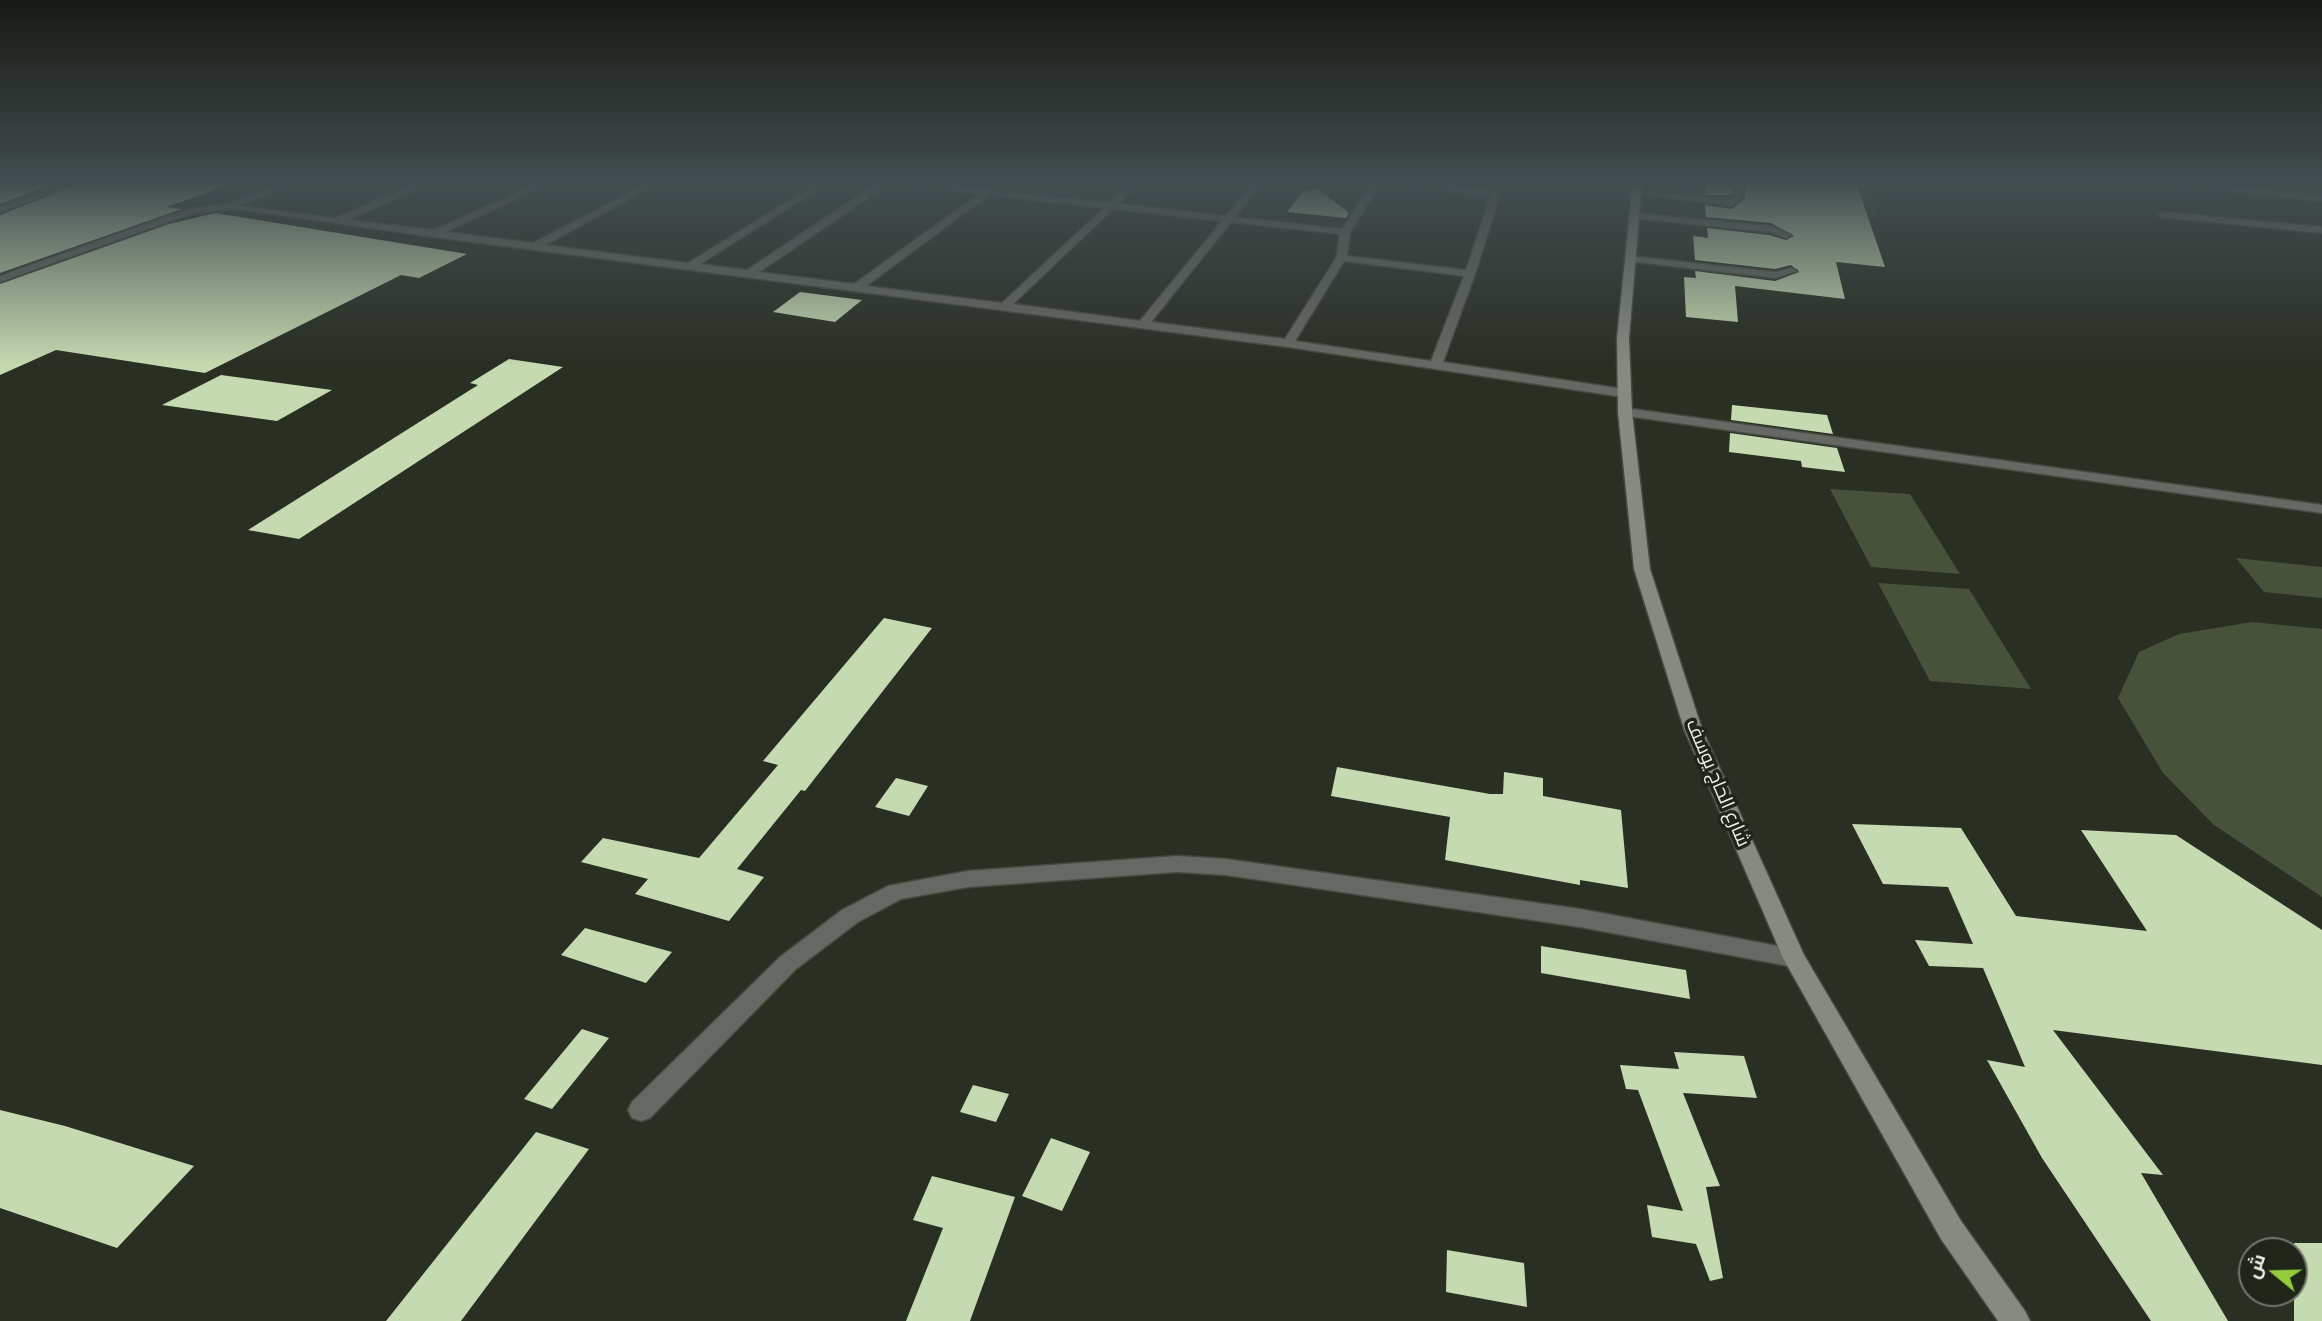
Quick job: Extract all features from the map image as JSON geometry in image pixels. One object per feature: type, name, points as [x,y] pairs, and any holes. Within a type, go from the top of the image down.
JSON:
[{"type":"main road","name":"شارع الحاج يوسف","points":[[1631,244],[1623,338],[1624,403],[1646,582],[1693,729],[1794,958],[1951,1230],[2015,1321]]},
{"type":"street","points":[[515,244],[1436,364],[1624,403],[2322,509]]},
{"type":"street","points":[[535,246],[539,244]]},
{"type":"street","points":[[690,266],[726,244]]},
{"type":"street","points":[[749,274],[794,244]]},
{"type":"street","points":[[856,288],[917,244]]},
{"type":"street","points":[[1005,306],[1073,244]]},
{"type":"street","points":[[1142,325],[1210,244]]},
{"type":"street","points":[[1289,343],[1340,258],[1343,244]]},
{"type":"street","points":[[1436,364],[1480,244]]},
{"type":"street","points":[[1340,258],[1470,274]]},
{"type":"street","points":[[641,1110],[788,963],[850,916],[896,892],[968,880],[1177,864],[1226,867],[1580,918],[1794,958]]},
{"type":"lane","points":[[0,279],[99,244]]},
{"type":"lane","points":[[1630,259],[1775,275],[1792,271]]},
{"type":"shaded area","points":[[1830,489],[1910,494],[1960,574],[1871,567]]},
{"type":"shaded area","points":[[2236,558],[2322,567],[2322,598],[2264,592]]},
{"type":"shaded area","points":[[1878,583],[1969,589],[2031,689],[1930,681]]},
{"type":"shaded area","points":[[2252,622],[2322,629],[2322,897],[2214,825],[2163,773],[2118,698],[2139,652],[2179,634]]},
{"type":"building","points":[[0,244],[83,244],[0,273]]},
{"type":"building","points":[[114,244],[403,244],[467,254],[419,278],[401,275],[205,373],[56,350],[0,375],[0,284]]},
{"type":"building","points":[[1694,244],[1877,244],[1885,267],[1836,262],[1845,299],[1735,286],[1738,322],[1686,317],[1684,277],[1696,278],[1695,271],[1775,281],[1799,272],[1791,265],[1775,269],[1695,260]]},
{"type":"building","points":[[800,292],[862,300],[835,322],[773,312]]},
{"type":"building","points":[[509,359],[563,367],[299,539],[248,530],[478,385],[470,383]]},
{"type":"building","points":[[221,375],[332,390],[277,421],[162,405]]},
{"type":"building","points":[[1732,405],[1827,415],[1833,434],[1731,420]]},
{"type":"building","points":[[1730,433],[1837,448],[1845,472],[1802,467],[1801,461],[1729,452]]},
{"type":"building","points":[[884,618],[932,628],[805,791],[801,790],[737,869],[764,877],[729,921],[635,894],[648,879],[581,862],[603,838],[699,858],[778,765],[763,761]]},
{"type":"building","points":[[1337,767],[1490,794],[1503,794],[1504,772],[1543,778],[1543,796],[1621,810],[1628,888],[1580,880],[1580,885],[1445,860],[1450,817],[1331,796]]},
{"type":"building","points":[[896,778],[928,786],[909,816],[875,807]]},
{"type":"building","points":[[1852,824],[1961,828],[2016,916],[2147,931],[2081,830],[2176,835],[2322,930],[2322,1065],[2053,1030],[2163,1175],[2141,1173],[2228,1321],[2151,1321],[2042,1158],[1987,1060],[2025,1067],[1983,968],[1929,966],[1915,940],[1973,944],[1948,887],[1883,884]]},
{"type":"building","points":[[585,928],[672,952],[646,983],[561,955]]},
{"type":"building","points":[[1541,946],[1686,970],[1690,999],[1541,973]]},
{"type":"building","points":[[582,1029],[609,1038],[552,1109],[524,1099]]},
{"type":"building","points":[[1674,1052],[1744,1056],[1757,1098],[1683,1093],[1720,1186],[1706,1187],[1723,1278],[1710,1281],[1696,1244],[1652,1237],[1647,1205],[1683,1211],[1638,1090],[1626,1089],[1620,1065],[1679,1069]]},
{"type":"building","points":[[973,1085],[1009,1094],[996,1122],[960,1112]]},
{"type":"building","points":[[0,1110],[65,1126],[194,1166],[117,1248],[0,1208]]},
{"type":"building","points":[[536,1132],[589,1149],[461,1321],[386,1321]]},
{"type":"building","points":[[1051,1138],[1090,1152],[1062,1211],[1022,1196]]},
{"type":"building","points":[[932,1176],[1015,1197],[970,1321],[906,1321],[943,1228],[913,1220]]},
{"type":"building","points":[[2308,1243],[2322,1243],[2322,1321],[2294,1321],[2294,1307],[2308,1307]]},
{"type":"building","points":[[1447,1250],[1524,1263],[1527,1307],[1446,1292]]}]
